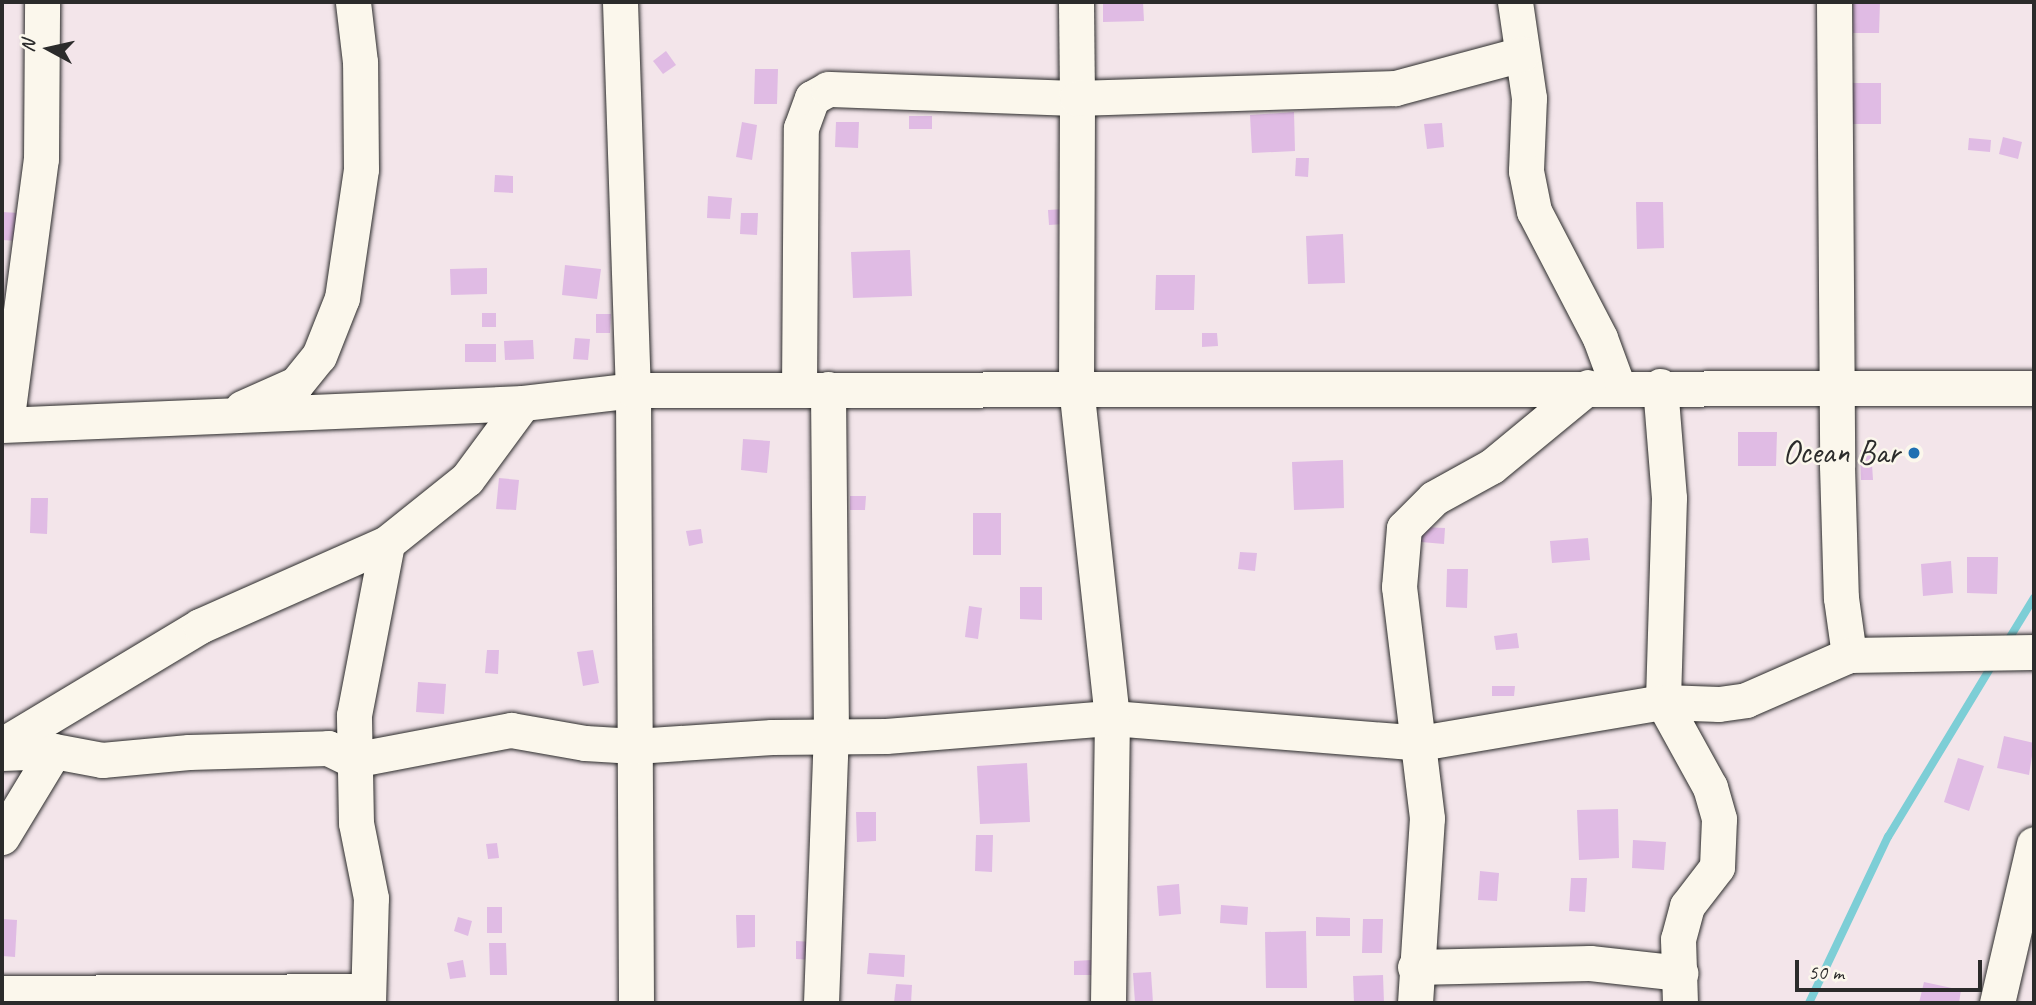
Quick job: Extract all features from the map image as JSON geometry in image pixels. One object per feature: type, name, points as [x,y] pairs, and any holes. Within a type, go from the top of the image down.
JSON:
[{"type":"street","points":[[42,2],[41,159],[4,424],[523,403],[633,390],[1660,386],[2034,388]]},
{"type":"street","points":[[223,416],[296,384],[319,356],[342,298],[361,169],[359,62],[353,2]]},
{"type":"street","points":[[620,2],[633,390],[636,1003]]},
{"type":"street","points":[[1076,2],[1076,388],[1112,718],[1108,1003]]},
{"type":"street","points":[[1515,2],[1529,98],[1526,171],[1534,211],[1601,338],[1603,387]]},
{"type":"street","points":[[1834,2],[1836,386],[1841,598],[1849,655]]},
{"type":"street","points":[[821,1003],[831,735],[801,128],[812,98],[828,89],[1077,98],[1395,88],[1522,54]]},
{"type":"street","points":[[1415,967],[1590,962],[1680,988],[1677,952],[1684,914],[1717,867],[1719,819],[1710,787],[1663,702],[1669,498],[1660,386]]},
{"type":"street","points":[[1415,1003],[1415,967],[1427,818],[1399,587],[1404,528],[1434,498],[1492,466],[1603,387]]},
{"type":"street","points":[[2,745],[200,626],[387,542],[467,479],[523,403]]},
{"type":"street","points":[[2,993],[368,997],[373,941],[371,898],[356,823],[354,715],[387,542]]},
{"type":"street","points":[[2,753],[54,751],[102,760],[189,752],[328,748],[354,760],[511,730],[635,747],[831,735],[886,736],[1112,718],[1420,743],[1663,702],[1719,704],[1746,699],[1849,655],[2026,657]]},
{"type":"street","points":[[2,837],[54,751]]},
{"type":"street","points":[[1997,1003],[2029,880],[2034,844]]},
{"type":"building","points":[[1103,2],[1143,2],[1144,21],[1103,22]]},
{"type":"building","points":[[1853,2],[1880,2],[1879,33],[1853,33]]},
{"type":"building","points":[[666,51],[676,65],[663,74],[653,61]]},
{"type":"building","points":[[755,69],[778,69],[777,104],[754,104]]},
{"type":"building","points":[[1850,83],[1881,83],[1881,124],[1850,124]]},
{"type":"building","points":[[1294,112],[1295,151],[1252,153],[1250,115]]},
{"type":"building","points":[[909,116],[932,116],[932,129],[909,129]]},
{"type":"building","points":[[742,122],[757,125],[752,160],[736,157]]},
{"type":"building","points":[[836,122],[859,122],[858,148],[835,147]]},
{"type":"building","points":[[1442,123],[1444,147],[1427,149],[1424,124]]},
{"type":"building","points":[[2003,137],[2022,142],[2018,159],[1999,154]]},
{"type":"building","points":[[1969,138],[1991,140],[1990,152],[1968,150]]},
{"type":"building","points":[[1296,158],[1309,158],[1308,177],[1295,176]]},
{"type":"building","points":[[495,175],[513,176],[513,193],[494,192]]},
{"type":"building","points":[[708,196],[732,198],[730,219],[707,218]]},
{"type":"building","points":[[1636,202],[1663,202],[1664,248],[1637,249]]},
{"type":"building","points":[[1064,209],[1065,224],[1049,225],[1048,210]]},
{"type":"building","points":[[2,212],[19,213],[18,241],[2,240]]},
{"type":"building","points":[[741,213],[758,213],[757,235],[740,234]]},
{"type":"building","points":[[1343,234],[1345,283],[1308,284],[1306,236]]},
{"type":"building","points":[[910,250],[912,296],[853,298],[851,252]]},
{"type":"building","points":[[565,265],[601,269],[597,299],[562,295]]},
{"type":"building","points":[[487,268],[487,294],[451,295],[450,269]]},
{"type":"building","points":[[1156,275],[1195,275],[1194,310],[1155,310]]},
{"type":"building","points":[[482,313],[496,313],[496,327],[482,327]]},
{"type":"building","points":[[596,314],[611,314],[610,333],[596,333]]},
{"type":"building","points":[[1202,333],[1217,333],[1218,346],[1202,347]]},
{"type":"building","points":[[575,338],[590,339],[588,360],[573,359]]},
{"type":"building","points":[[533,340],[534,359],[505,360],[504,341]]},
{"type":"building","points":[[465,344],[496,344],[496,362],[465,362]]},
{"type":"building","points":[[1738,432],[1777,432],[1776,466],[1738,466]]},
{"type":"building","points":[[743,439],[770,441],[767,473],[741,470]]},
{"type":"building","points":[[1871,449],[1873,480],[1861,480],[1860,450]]},
{"type":"building","points":[[1343,460],[1344,508],[1294,510],[1292,462]]},
{"type":"building","points":[[499,478],[519,480],[516,510],[496,509]]},
{"type":"building","points":[[850,496],[866,496],[865,510],[850,510]]},
{"type":"building","points":[[31,498],[48,498],[47,534],[30,533]]},
{"type":"building","points":[[973,513],[1001,513],[1001,555],[973,555]]},
{"type":"building","points":[[1422,527],[1445,528],[1444,544],[1421,542]]},
{"type":"building","points":[[701,529],[703,543],[689,546],[686,531]]},
{"type":"building","points":[[1588,538],[1590,560],[1552,563],[1550,541]]},
{"type":"building","points":[[1240,552],[1257,553],[1255,571],[1238,569]]},
{"type":"building","points":[[1967,557],[1998,557],[1997,594],[1967,593]]},
{"type":"building","points":[[1951,561],[1953,593],[1923,596],[1921,564]]},
{"type":"building","points":[[1447,569],[1468,569],[1467,608],[1446,607]]},
{"type":"building","points":[[1020,587],[1042,587],[1042,620],[1020,619]]},
{"type":"building","points":[[969,606],[982,608],[978,639],[965,637]]},
{"type":"building","points":[[1517,633],[1519,648],[1496,650],[1494,636]]},
{"type":"building","points":[[487,650],[499,650],[498,674],[485,673]]},
{"type":"building","points":[[593,650],[599,683],[583,686],[577,652]]},
{"type":"building","points":[[418,682],[446,684],[444,714],[416,712]]},
{"type":"building","points":[[1492,686],[1515,686],[1514,696],[1492,696]]},
{"type":"building","points":[[2004,736],[2034,743],[2029,775],[1997,768]]},
{"type":"building","points":[[1958,758],[1984,766],[1969,811],[1944,802]]},
{"type":"building","points":[[1027,763],[1030,822],[980,824],[977,766]]},
{"type":"building","points":[[1618,809],[1619,858],[1579,860],[1577,810]]},
{"type":"building","points":[[856,812],[876,812],[876,841],[857,842]]},
{"type":"building","points":[[976,835],[993,835],[992,872],[975,871]]},
{"type":"building","points":[[1633,840],[1666,842],[1664,870],[1632,868]]},
{"type":"building","points":[[497,843],[499,858],[488,859],[486,844]]},
{"type":"building","points":[[1480,871],[1499,873],[1497,901],[1478,900]]},
{"type":"building","points":[[1571,878],[1587,878],[1585,912],[1569,911]]},
{"type":"building","points":[[1179,884],[1181,914],[1159,916],[1157,886]]},
{"type":"building","points":[[1221,905],[1248,907],[1247,925],[1220,923]]},
{"type":"building","points":[[487,907],[502,907],[502,933],[487,933]]},
{"type":"building","points":[[736,915],[755,915],[755,947],[737,948]]},
{"type":"building","points":[[458,917],[472,921],[468,936],[454,931]]},
{"type":"building","points":[[1316,917],[1350,918],[1350,936],[1316,936]]},
{"type":"building","points":[[2,919],[17,920],[15,957],[2,956]]},
{"type":"building","points":[[1363,919],[1383,919],[1382,953],[1362,953]]},
{"type":"building","points":[[1306,931],[1307,988],[1266,988],[1265,932]]},
{"type":"building","points":[[796,941],[814,942],[813,960],[796,959]]},
{"type":"building","points":[[489,943],[506,943],[507,975],[490,975]]},
{"type":"building","points":[[869,953],[905,955],[904,977],[867,974]]},
{"type":"building","points":[[463,960],[466,977],[450,979],[447,963]]},
{"type":"building","points":[[1092,960],[1092,975],[1074,975],[1074,961]]},
{"type":"building","points":[[1151,972],[1153,1003],[1135,1003],[1133,973]]},
{"type":"building","points":[[1383,975],[1384,1003],[1354,1003],[1353,976]]},
{"type":"building","points":[[1924,982],[1961,990],[1959,1003],[1919,1003]]},
{"type":"building","points":[[896,984],[912,985],[911,1003],[894,1003]]},
{"type":"waterway","points":[[2007,642],[2034,598]]},
{"type":"waterway","points":[[1809,1003],[1888,837],[1994,662]]},
{"type":"place","name":"Ocean Bar","points":[[1914,453]]}]
